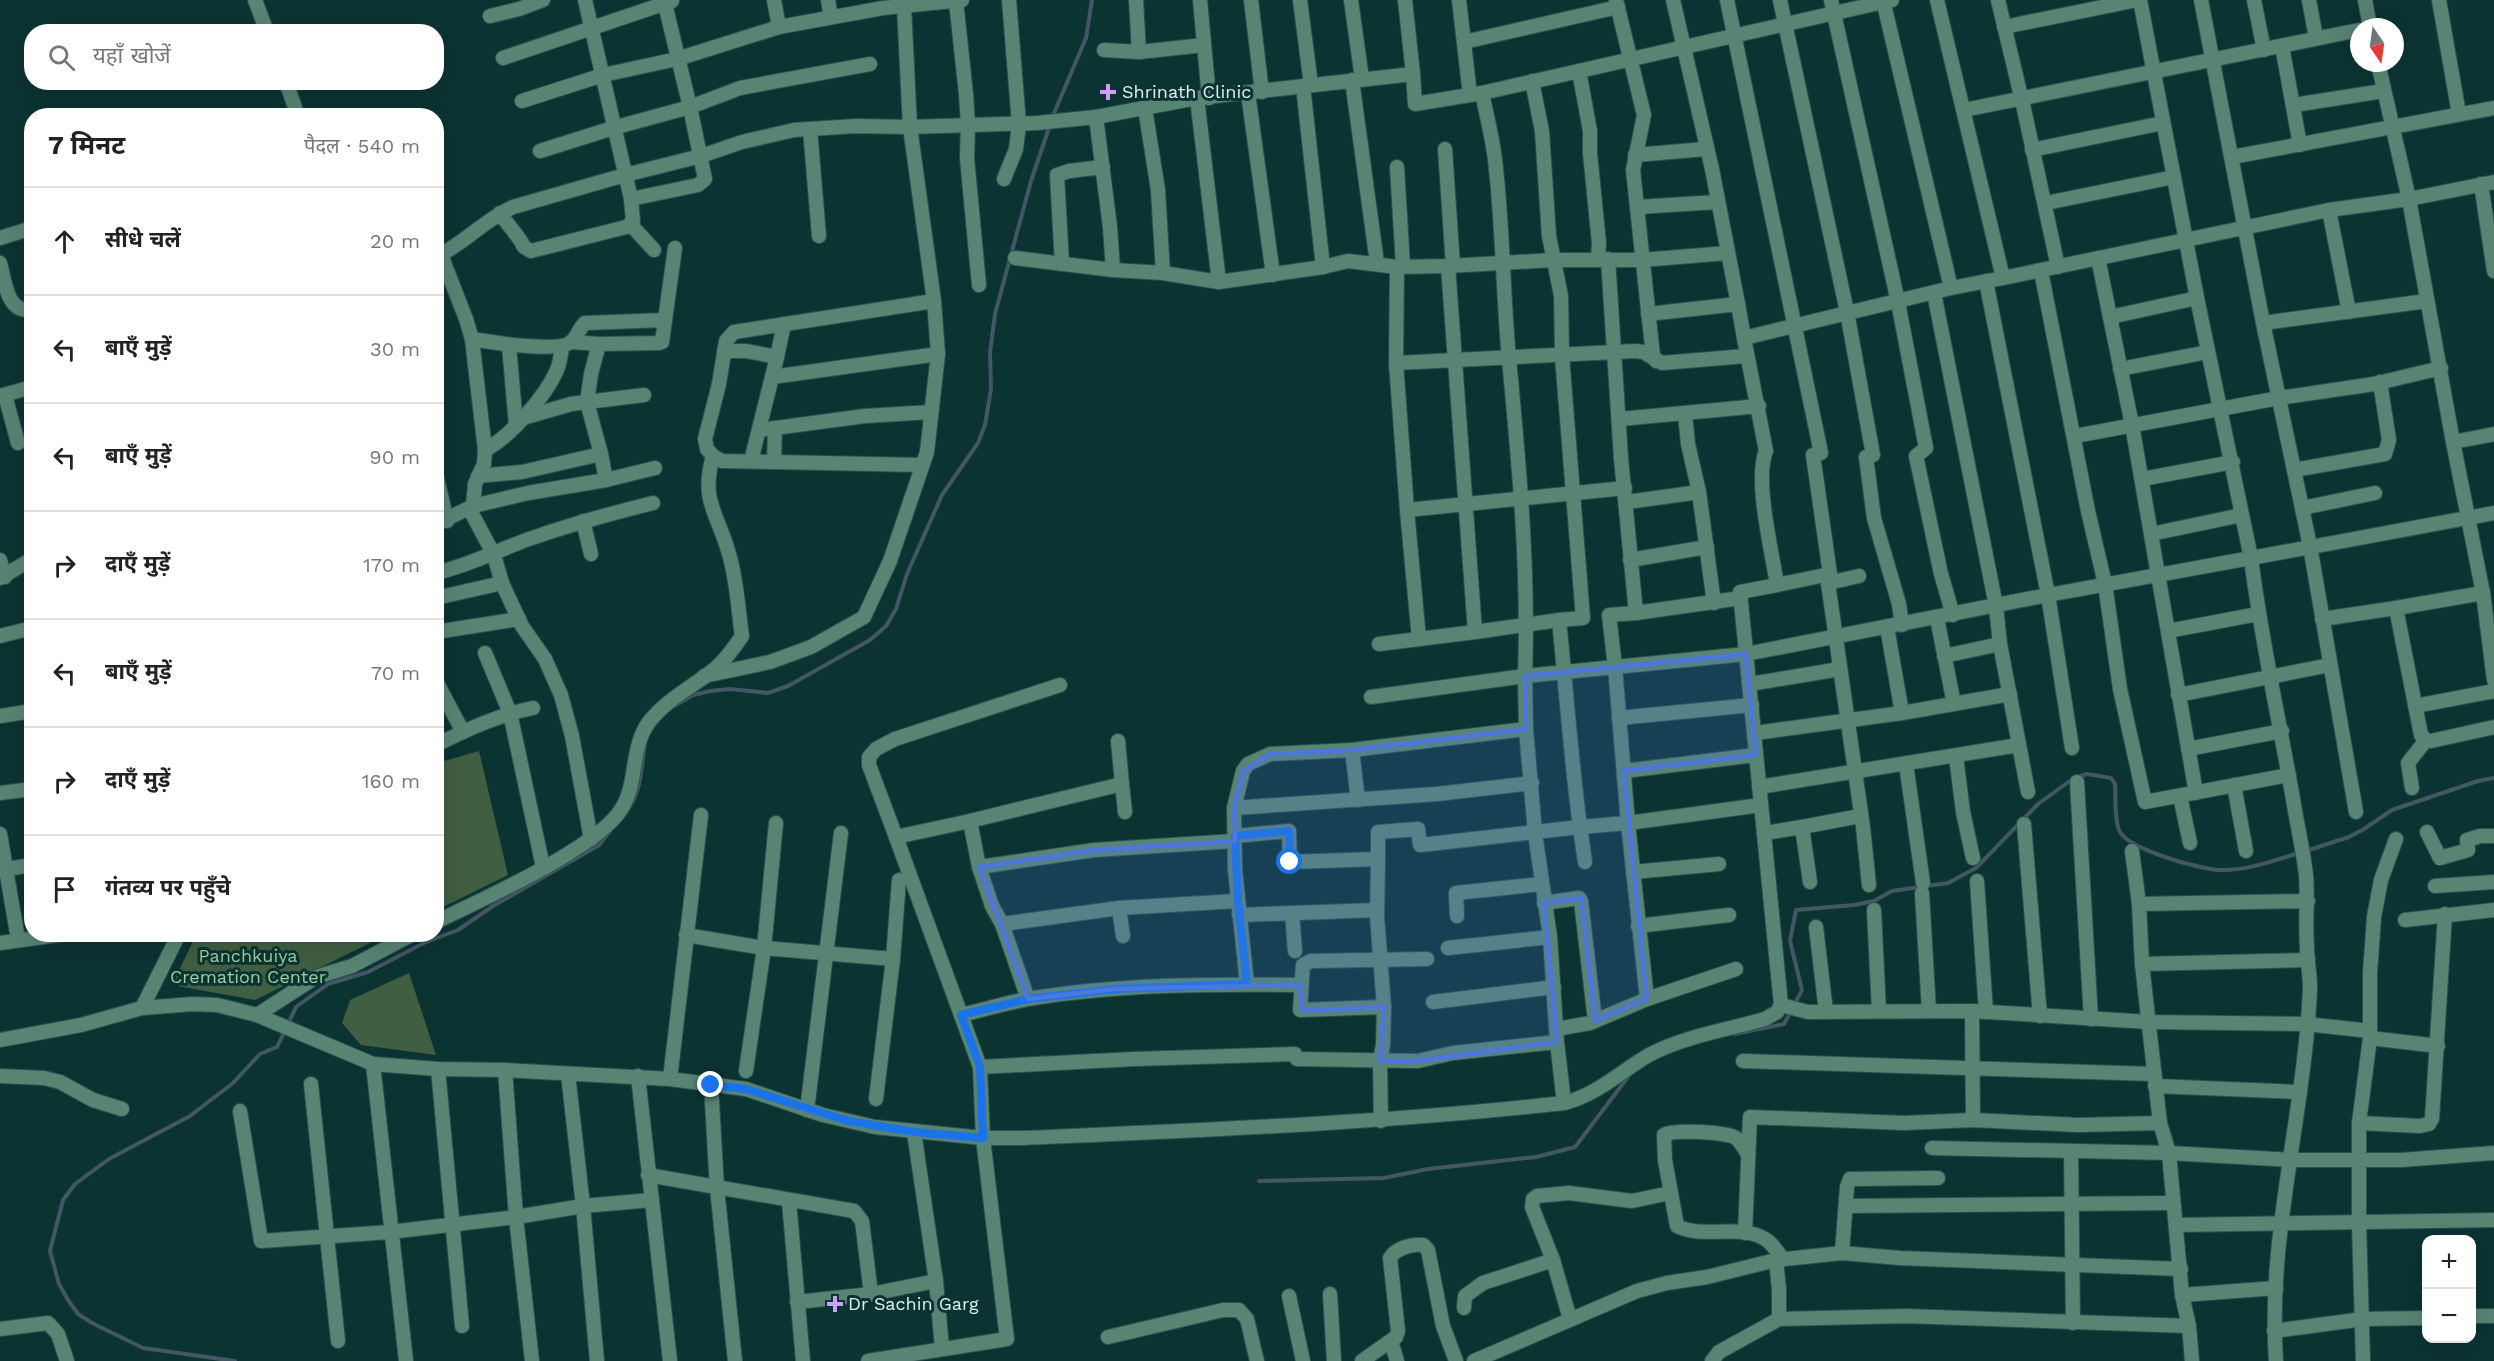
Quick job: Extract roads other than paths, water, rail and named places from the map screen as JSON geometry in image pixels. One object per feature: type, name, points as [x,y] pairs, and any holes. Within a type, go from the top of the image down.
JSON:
[{"type":"street","points":[[255,0],[264,24]]},
{"type":"street","points":[[490,16],[543,0]]},
{"type":"street","points":[[500,213],[528,251],[631,225],[634,219],[585,0]]},
{"type":"street","points":[[774,0],[779,27]]},
{"type":"street","points":[[828,0],[831,17]]},
{"type":"street","points":[[1004,179],[1016,149],[1019,124],[1009,0]]},
{"type":"street","points":[[1136,0],[1139,52]]},
{"type":"street","points":[[1200,0],[1204,45],[1203,98],[1219,282]]},
{"type":"street","points":[[1251,0],[1255,92],[1273,274]]},
{"type":"street","points":[[1300,0],[1323,267]]},
{"type":"street","points":[[1351,0],[1357,79],[1377,263]]},
{"type":"street","points":[[1405,0],[1415,104],[1476,94],[1734,36],[1785,24],[1833,6],[1886,1],[1951,288]]},
{"type":"street","points":[[1459,0],[1464,42],[1496,167],[1526,569],[1528,624],[1525,676],[1526,729],[1535,833],[1550,937],[1564,1103]]},
{"type":"street","points":[[1673,0],[1758,406],[1766,451],[1762,461],[1764,497],[1778,585]]},
{"type":"street","points":[[1727,0],[1821,453],[1813,455],[1869,885]]},
{"type":"street","points":[[1780,0],[1847,312],[1873,455],[1866,457],[1874,519],[1899,604],[1902,625]]},
{"type":"street","points":[[1937,0],[2003,278]]},
{"type":"street","points":[[1998,0],[2046,203],[2058,267]]},
{"type":"street","points":[[2004,27],[2138,0],[2208,352],[2233,462],[2251,558],[2258,614],[2282,731],[2306,872],[2308,900],[2310,986],[2300,1092],[2280,1224],[2274,1330],[2276,1361]]},
{"type":"street","points":[[2201,0],[2263,323],[2310,546],[2356,812]]},
{"type":"street","points":[[2254,0],[2264,50]]},
{"type":"street","points":[[2309,0],[2316,38]]},
{"type":"street","points":[[2365,0],[2368,18]]},
{"type":"street","points":[[2439,0],[2459,114]]},
{"type":"street","points":[[503,58],[668,1],[677,59],[705,173],[703,182],[631,199]]},
{"type":"street","points":[[522,101],[603,75],[677,59],[779,27],[882,4],[904,6],[959,1],[968,124],[967,168],[976,237],[979,285]]},
{"type":"street","points":[[1464,42],[1617,3],[1644,115],[1633,170],[1653,357],[1656,361]]},
{"type":"street","points":[[704,676],[770,662],[841,632],[864,617],[890,561],[927,452],[938,354],[934,301],[910,127],[904,6]]},
{"type":"street","points":[[1833,6],[1898,302],[1926,448],[1916,456],[1941,574],[1953,615]]},
{"type":"street","points":[[1964,110],[2350,32]]},
{"type":"street","points":[[1104,50],[1139,52],[1204,45]]},
{"type":"street","points":[[2282,46],[2300,145]]},
{"type":"street","points":[[540,151],[690,107],[740,88],[870,64]]},
{"type":"street","points":[[1579,71],[1590,130],[1590,153],[1599,243],[1603,259],[1620,419],[1636,613]]},
{"type":"street","points":[[2380,72],[2409,199],[2441,368],[2452,442],[2483,592],[2494,680]]},
{"type":"street","points":[[444,252],[500,213],[529,202],[779,133],[856,126],[910,127],[1062,121],[1203,98],[1413,74]]},
{"type":"street","points":[[1532,81],[1542,131],[1549,236],[1561,296],[1562,356],[1583,618]]},
{"type":"street","points":[[289,90],[295,108]]},
{"type":"street","points":[[2294,105],[2383,91]]},
{"type":"street","points":[[1145,108],[1158,190],[1163,273]]},
{"type":"street","points":[[2232,157],[2392,129],[2494,108]]},
{"type":"street","points":[[1096,117],[1113,270]]},
{"type":"street","points":[[2032,150],[2163,123]]},
{"type":"street","points":[[810,129],[819,236]]},
{"type":"street","points":[[1445,149],[1450,266],[1475,632]]},
{"type":"street","points":[[1635,154],[1706,149]]},
{"type":"street","points":[[1062,264],[1057,175],[1062,172],[1103,166]]},
{"type":"street","points":[[1397,167],[1400,267],[1396,363],[1419,639]]},
{"type":"street","points":[[2046,203],[2174,177]]},
{"type":"street","points":[[1744,338],[1951,288],[2041,271],[2245,226],[2329,210],[2409,199],[2487,183],[2493,265]]},
{"type":"street","points":[[1638,207],[1717,202]]},
{"type":"street","points":[[2329,210],[2349,312]]},
{"type":"street","points":[[631,225],[654,250]]},
{"type":"street","points":[[0,238],[24,230]]},
{"type":"street","points":[[472,339],[509,345],[659,344],[662,342],[675,248]]},
{"type":"street","points":[[1015,258],[1113,270],[1163,273],[1219,282],[1323,267],[1348,261],[1400,267],[1450,266],[1553,260],[1642,260],[1727,253]]},
{"type":"street","points":[[2098,258],[2142,479],[2196,793]]},
{"type":"street","points":[[0,263],[9,296],[16,308],[24,310]]},
{"type":"street","points":[[444,268],[472,339],[485,450],[484,464],[478,476],[472,508],[494,555],[502,583],[519,620],[545,659],[561,695],[572,736],[591,839]]},
{"type":"street","points":[[2041,271],[2088,512],[2105,584],[2121,689],[2145,802],[2289,775]]},
{"type":"street","points":[[1986,281],[2048,595],[2072,748]]},
{"type":"street","points":[[1934,292],[1996,606],[2000,644],[2028,792]]},
{"type":"street","points":[[2110,317],[2197,298]]},
{"type":"street","points":[[921,465],[722,461],[707,449],[705,439],[719,384],[726,341],[734,332],[934,301]]},
{"type":"street","points":[[2263,323],[2427,302]]},
{"type":"street","points":[[1648,314],[1738,304]]},
{"type":"street","points":[[485,450],[496,444],[519,422],[545,391],[567,344],[582,326],[590,322],[665,320]]},
{"type":"street","points":[[751,461],[784,324]]},
{"type":"street","points":[[599,344],[587,402],[606,480]]},
{"type":"street","points":[[509,345],[519,422]]},
{"type":"street","points":[[724,351],[746,351],[777,357]]},
{"type":"street","points":[[1396,363],[1643,352],[1662,363],[1746,356]]},
{"type":"street","points":[[2120,369],[2208,352]]},
{"type":"street","points":[[772,376],[938,354]]},
{"type":"street","points":[[2075,436],[2279,398],[2380,382],[2441,368]]},
{"type":"street","points":[[2294,470],[2385,454],[2389,440],[2380,382]]},
{"type":"street","points":[[18,443],[2,395],[24,389]]},
{"type":"street","points":[[519,422],[571,404],[644,395]]},
{"type":"street","points":[[1620,419],[1758,406]]},
{"type":"street","points":[[760,430],[865,416],[931,412]]},
{"type":"street","points":[[1685,414],[1688,444],[1699,492],[1714,603]]},
{"type":"street","points":[[774,462],[775,428]]},
{"type":"street","points":[[2452,442],[2494,434]]},
{"type":"street","points":[[478,476],[522,472],[601,454]]},
{"type":"street","points":[[444,918],[543,867],[591,839],[611,822],[628,797],[635,752],[648,723],[662,708],[731,653],[742,636],[729,554],[709,500],[709,472],[713,456]]},
{"type":"street","points":[[2142,479],[2233,462]]},
{"type":"street","points":[[444,522],[472,508],[528,493],[606,480],[655,468]]},
{"type":"street","points":[[1407,510],[1625,488]]},
{"type":"street","points":[[1627,502],[1699,492]]},
{"type":"street","points":[[2302,507],[2375,493]]},
{"type":"street","points":[[444,571],[494,555],[507,548],[583,521],[653,503]]},
{"type":"street","points":[[1371,697],[1525,676],[1746,654],[2158,574],[2494,513]]},
{"type":"street","points":[[2151,534],[2242,515]]},
{"type":"street","points":[[583,521],[591,554]]},
{"type":"street","points":[[1630,560],[1707,547]]},
{"type":"street","points":[[0,560],[2,577],[24,564]]},
{"type":"street","points":[[1785,1006],[1759,787],[1740,592],[1778,585],[1859,576]]},
{"type":"street","points":[[444,596],[502,583]]},
{"type":"street","points":[[2322,619],[2483,592]]},
{"type":"street","points":[[1379,644],[1741,598]]},
{"type":"street","points":[[2396,608],[2418,729],[2426,740]]},
{"type":"street","points":[[2168,631],[2258,614]]},
{"type":"street","points":[[1609,615],[1647,999]]},
{"type":"street","points":[[1937,618],[1954,704]]},
{"type":"street","points":[[444,631],[519,620]]},
{"type":"street","points":[[1559,620],[1572,770],[1585,862]]},
{"type":"street","points":[[1887,627],[1902,713]]},
{"type":"street","points":[[0,636],[24,630]]},
{"type":"street","points":[[1944,656],[2000,644]]},
{"type":"street","points":[[485,653],[510,713],[543,867]]},
{"type":"street","points":[[2178,695],[2330,664]]},
{"type":"street","points":[[1750,684],[1840,669]]},
{"type":"street","points":[[868,1361],[1007,1339],[983,1138],[980,1067],[869,765],[869,757],[876,749],[894,739],[1060,685]]},
{"type":"street","points":[[2415,706],[2494,691]]},
{"type":"street","points":[[1755,733],[1902,713],[2010,694]]},
{"type":"street","points":[[444,696],[463,732]]},
{"type":"street","points":[[1620,718],[1752,705]]},
{"type":"street","points":[[444,741],[510,713],[533,708]]},
{"type":"street","points":[[0,716],[24,712]]},
{"type":"street","points":[[2412,788],[2408,763],[2426,740],[2494,727]]},
{"type":"street","points":[[1247,984],[1238,908],[1234,808],[1243,771],[1248,764],[1270,754],[1352,750],[1526,729]]},
{"type":"street","points":[[2188,749],[2282,731]]},
{"type":"street","points":[[1118,741],[1125,812]]},
{"type":"street","points":[[1759,787],[2019,745]]},
{"type":"street","points":[[1352,750],[1358,800]]},
{"type":"street","points":[[1624,771],[1756,755]]},
{"type":"street","points":[[1956,756],[1963,812],[1973,858]]},
{"type":"street","points":[[1906,764],[1923,888],[1929,1011]]},
{"type":"street","points":[[2077,782],[2091,1019]]},
{"type":"street","points":[[1234,808],[1358,800],[1532,783]]},
{"type":"street","points":[[896,837],[1122,784]]},
{"type":"street","points":[[2234,785],[2246,851]]},
{"type":"street","points":[[0,793],[24,790]]},
{"type":"street","points":[[2180,796],[2190,843]]},
{"type":"street","points":[[1381,1121],[1380,1061],[1383,1045],[1384,1007],[1377,910],[1378,832],[1419,830],[1420,845],[1580,827],[1628,824],[1761,805]]},
{"type":"street","points":[[670,1079],[701,815]]},
{"type":"street","points":[[1765,833],[1860,816]]},
{"type":"street","points":[[970,821],[980,867],[992,906],[1002,924],[1028,999]]},
{"type":"street","points":[[746,1071],[764,948],[776,823]]},
{"type":"street","points":[[2024,824],[2040,1016]]},
{"type":"street","points":[[1802,827],[1810,882]]},
{"type":"street","points":[[980,867],[1094,850],[1235,839],[1289,831],[1290,862],[1378,859]]},
{"type":"street","points":[[2427,832],[2440,858],[2468,850],[2467,840],[2471,838],[2494,836]]},
{"type":"street","points":[[807,1110],[841,833]]},
{"type":"street","points":[[0,834],[3,870],[18,939]]},
{"type":"street","points":[[2363,1361],[2359,1122],[2370,1035],[2370,973],[2377,894],[2396,840]]},
{"type":"street","points":[[2132,851],[2160,1123],[2169,1154],[2182,1295],[2189,1326],[2192,1361]]},
{"type":"street","points":[[1633,872],[1719,864]]},
{"type":"street","points":[[3,870],[24,866]]},
{"type":"street","points":[[876,1099],[893,959],[899,880]]},
{"type":"street","points":[[1973,1120],[1972,1068],[1979,1011],[1977,881]]},
{"type":"street","points":[[2435,886],[2494,882]]},
{"type":"street","points":[[1457,916],[1456,893],[1541,884]]},
{"type":"street","points":[[1544,903],[1579,898],[1581,902],[1595,1021]]},
{"type":"street","points":[[2139,904],[2308,900]]},
{"type":"street","points":[[1002,924],[1119,908],[1238,908],[1292,913],[1377,910]]},
{"type":"street","points":[[1119,908],[1123,936]]},
{"type":"street","points":[[1874,910],[1879,1011]]},
{"type":"street","points":[[2404,920],[2494,910]]},
{"type":"street","points":[[1292,913],[1295,951]]},
{"type":"street","points":[[2359,1122],[2420,1126],[2429,1124],[2434,1113],[2445,914]]},
{"type":"street","points":[[1638,926],[1729,915]]},
{"type":"street","points":[[1816,927],[1826,1012]]},
{"type":"street","points":[[686,934],[764,948],[893,959]]},
{"type":"street","points":[[1448,948],[1550,937]]},
{"type":"street","points":[[0,943],[24,938]]},
{"type":"street","points":[[142,1008],[175,942]]},
{"type":"street","points":[[257,1016],[316,977],[352,966],[398,942]]},
{"type":"street","points":[[1384,1007],[1302,1011],[1298,1007],[1301,970],[1306,962],[1380,962],[1427,959]]},
{"type":"street","points":[[2142,964],[2308,960]]},
{"type":"street","points":[[980,1067],[1134,1059],[1296,1057],[1418,1061],[1557,1036],[1647,999],[1736,969]]},
{"type":"street","points":[[961,1015],[1028,999],[1116,989],[1247,984],[1300,985]]},
{"type":"street","points":[[1433,1002],[1554,987]]},
{"type":"street","points":[[0,1040],[81,1025],[142,1008],[193,1004],[217,1005],[257,1016],[302,1033],[373,1064],[438,1070],[505,1070],[670,1079],[746,1089],[848,1121],[914,1132],[983,1138],[1035,1138],[1381,1121],[1564,1103],[1574,1101],[1612,1081],[1649,1056],[1685,1040],[1765,1019],[1785,1006]]},
{"type":"street","points":[[1785,1006],[1809,1012],[1979,1011],[2149,1022],[2306,1024],[2438,1046]]},
{"type":"street","points":[[1743,1061],[1972,1068],[2300,1092]]},
{"type":"street","points":[[373,1064],[406,1361]]},
{"type":"street","points":[[438,1070],[462,1326]]},
{"type":"street","points":[[505,1070],[516,1217],[532,1361]]},
{"type":"street","points":[[568,1074],[597,1361]]},
{"type":"street","points":[[0,1076],[44,1078],[60,1082],[93,1100],[122,1109]]},
{"type":"street","points":[[638,1076],[670,1361]]},
{"type":"street","points":[[311,1084],[338,1341]]},
{"type":"street","points":[[711,1085],[717,1188],[735,1361]]},
{"type":"street","points":[[240,1111],[261,1241],[390,1232],[516,1217],[583,1206],[651,1200]]},
{"type":"street","points":[[1745,1233],[1750,1117],[1904,1123],[1973,1120],[2078,1125],[2160,1123]]},
{"type":"street","points":[[914,1132],[936,1281],[942,1348]]},
{"type":"street","points":[[1748,1154],[1734,1137],[1722,1134],[1666,1133],[1663,1138],[1670,1193],[1679,1227],[1701,1232],[1745,1233],[1767,1240],[1779,1260],[1779,1318]]},
{"type":"street","points":[[1932,1148],[2169,1154],[2291,1160],[2401,1160],[2494,1154]]},
{"type":"street","points":[[2071,1152],[2073,1323]]},
{"type":"street","points":[[648,1174],[789,1201],[847,1209],[859,1215],[862,1221],[871,1294]]},
{"type":"street","points":[[1842,1253],[1848,1181],[1852,1178],[1938,1178]]},
{"type":"street","points":[[1570,1319],[1554,1260],[1532,1207],[1532,1201],[1537,1196],[1569,1193],[1632,1201],[1670,1193]]},
{"type":"street","points":[[789,1201],[803,1361]]},
{"type":"street","points":[[1846,1206],[2072,1206],[2172,1203]]},
{"type":"street","points":[[2176,1225],[2359,1224],[2494,1220]]},
{"type":"street","points":[[1362,1361],[1391,1341],[1398,1331],[1390,1258],[1394,1252],[1401,1249],[1423,1245],[1428,1250],[1443,1326],[1456,1361]]},
{"type":"street","points":[[1474,1361],[1637,1291],[1667,1282],[1707,1277],[1779,1260],[1842,1253],[1900,1258],[2181,1269]]},
{"type":"street","points":[[1464,1308],[1465,1296],[1477,1286],[1554,1260]]},
{"type":"street","points":[[797,1302],[871,1294],[936,1281]]},
{"type":"street","points":[[2182,1295],[2276,1288]]},
{"type":"street","points":[[1330,1294],[1334,1361]]},
{"type":"street","points":[[1289,1296],[1303,1361]]},
{"type":"street","points":[[1108,1337],[1223,1310],[1239,1310],[1247,1319],[1257,1361]]},
{"type":"street","points":[[1712,1361],[1719,1352],[1779,1318],[1905,1316],[2189,1326]]},
{"type":"street","points":[[2476,1316],[2494,1316]]},
{"type":"street","points":[[2274,1330],[2363,1319],[2422,1317]]},
{"type":"street","points":[[0,1329],[48,1323],[58,1334],[67,1361]]},
{"type":"street","points":[[1391,1341],[1397,1361]]},
{"type":"waterway","points":[[1052,118],[1086,38],[1092,0]]},
{"type":"waterway","points":[[676,705],[693,695],[710,691],[730,689],[768,693],[788,686],[870,640],[886,626],[896,609],[907,574],[942,495],[978,443],[985,425],[991,389],[990,352],[995,314],[1031,181],[1050,125]]},
{"type":"waterway","points":[[628,809],[636,794],[645,745]]},
{"type":"waterway","points":[[1794,1005],[1802,990],[1790,941],[1796,910],[1854,905],[1874,901],[1892,891],[1948,883],[1976,868],[2038,804],[2074,778],[2087,774],[2111,778],[2115,784],[2116,819],[2124,837],[2164,857],[2209,869],[2229,870],[2259,865],[2299,853]]},
{"type":"waterway","points":[[2306,851],[2349,837],[2392,810],[2478,781],[2494,778]]},
{"type":"waterway","points":[[444,935],[458,930],[493,906],[599,845],[610,831]]},
{"type":"waterway","points":[[288,1024],[296,1007],[328,984],[368,972],[427,942]]},
{"type":"waterway","points":[[1735,1034],[1784,1024],[1791,1011]]},
{"type":"waterway","points":[[235,1361],[143,1348],[92,1323],[78,1314],[68,1300],[59,1284],[50,1251],[63,1200],[75,1184],[109,1159],[190,1116],[233,1083],[260,1054],[277,1047],[285,1031]]},
{"type":"waterway","points":[[1259,1181],[1384,1178],[1428,1169],[1536,1157],[1575,1147],[1631,1073]]},
{"type":"place","name":"Shrinath Clinic","points":[[1108,92]]},
{"type":"place","name":"Dr Sachin Garg","points":[[835,1304]]},
{"type":"park label","name":"Panchkuiya Cremation Center","points":[[248,966]]}]
